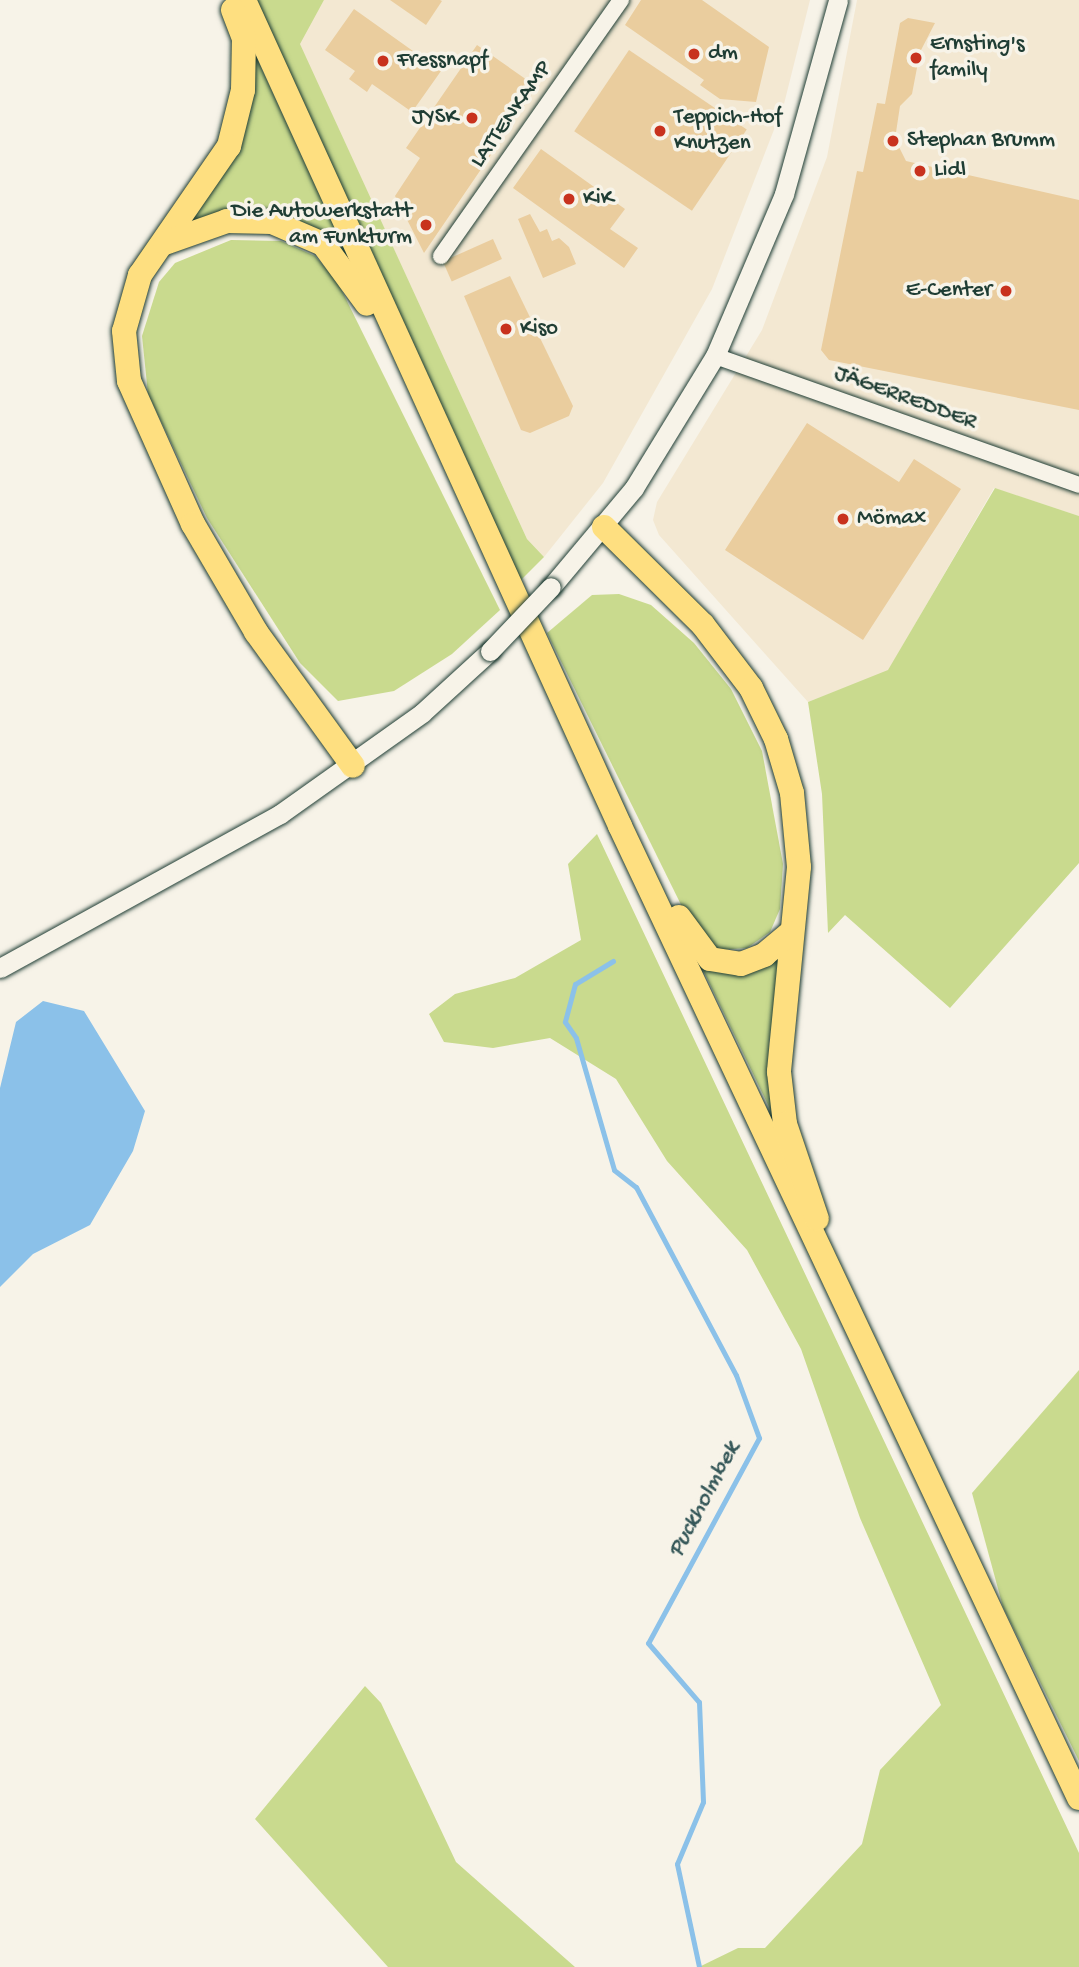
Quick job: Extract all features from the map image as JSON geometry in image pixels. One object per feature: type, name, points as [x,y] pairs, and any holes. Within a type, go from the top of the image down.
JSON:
[{"type":"main road","points":[[229,0],[244,38],[243,90],[229,146],[165,243],[140,275],[124,331],[129,381],[200,536],[256,632],[353,765]]},
{"type":"main road","points":[[244,0],[620,826],[1079,1798]]},
{"type":"main road","points":[[165,243],[227,221],[272,222],[323,244],[358,286],[403,376],[421,391]]},
{"type":"main road","points":[[604,527],[703,625],[751,688],[776,739],[792,793],[799,867],[790,933],[779,1072],[785,1124],[816,1209],[819,1252]]},
{"type":"main road","points":[[620,826],[640,845],[693,943],[710,959],[741,964],[764,955],[790,933]]},
{"type":"street","name":"LATTENKAMP","points":[[441,256],[621,0]]},
{"type":"street","points":[[0,968],[158,881],[353,765],[490,651],[604,527],[715,356],[784,194],[839,4]]},
{"type":"street","name":"JÄGERREDDER","points":[[715,356],[1079,485]]},
{"type":"shaded area","points":[[324,0],[810,0],[784,104],[712,289],[603,483],[544,557],[527,539],[299,43]]},
{"type":"shaded area","points":[[857,0],[1079,0],[1079,516],[994,488],[888,671],[808,702],[659,535],[653,520],[657,502],[762,330],[827,157]]},
{"type":"green space","points":[[252,0],[324,0],[300,44],[527,539],[544,557],[521,580]]},
{"type":"green space","points":[[254,52],[349,259],[296,225],[182,233]]},
{"type":"green space","points":[[231,240],[281,241],[315,256],[337,281],[500,610],[452,654],[394,691],[338,701],[300,663],[207,518],[148,394],[142,336],[159,282],[175,263]]},
{"type":"green space","points":[[995,488],[1079,516],[1079,863],[950,1008],[845,915],[828,933],[822,794],[808,702],[888,670]]},
{"type":"green space","points":[[619,594],[651,605],[694,643],[731,689],[762,751],[783,864],[780,909],[770,932],[747,948],[719,950],[690,923],[547,633],[592,595]]},
{"type":"green space","points":[[597,834],[1079,1853],[1079,1967],[699,1967],[738,1948],[765,1948],[862,1844],[880,1770],[941,1705],[860,1518],[801,1349],[747,1250],[667,1161],[616,1079],[550,1038],[493,1048],[444,1042],[429,1014],[455,994],[515,978],[581,940],[568,864]]},
{"type":"green space","points":[[781,956],[769,1044],[771,1111],[702,968]]},
{"type":"green space","points":[[1079,1370],[1079,1761],[1003,1607],[972,1493]]},
{"type":"green space","points":[[365,1686],[381,1703],[456,1862],[575,1967],[388,1967],[255,1819]]},
{"type":"water","points":[[43,1001],[84,1011],[145,1111],[133,1151],[90,1225],[33,1254],[0,1287],[0,1088],[16,1022]]},
{"type":"building","points":[[390,0],[440,0],[442,1],[426,25]]},
{"type":"building","name":"dm","points":[[641,0],[702,0],[769,47],[756,102],[720,99],[700,85],[704,80],[625,25]]},
{"type":"building","name":"Fressnapf","points":[[354,9],[441,71],[412,112],[372,84],[367,92],[349,79],[355,71],[325,50]]},
{"type":"building","points":[[908,18],[935,23],[920,52],[912,94],[900,106],[895,139],[906,161],[1079,200],[1079,410],[829,360],[821,350],[857,171],[863,172],[877,103],[885,104],[900,23]]},
{"type":"building","name":"JYSK","points":[[477,45],[537,87],[424,253],[395,196],[420,158],[406,148]]},
{"type":"building","name":"Teppich-Hof Knutzen","points":[[629,50],[747,129],[692,211],[574,131]]},
{"type":"building","name":"KiK","points":[[541,149],[625,209],[610,229],[638,248],[624,268],[513,188]]},
{"type":"building","points":[[530,214],[540,232],[547,229],[552,241],[559,238],[569,247],[576,264],[543,278],[518,219]]},
{"type":"building","points":[[493,239],[502,259],[452,281],[443,261]]},
{"type":"building","name":"Kiso","points":[[510,276],[573,406],[569,416],[530,433],[521,430],[464,296]]},
{"type":"building","name":"Mömax","points":[[807,423],[899,482],[914,459],[961,489],[863,640],[725,550]]},
{"type":"waterway","name":"Puckholmbek","points":[[613,961],[575,984],[565,1022],[576,1038],[614,1170],[636,1187],[736,1375],[759,1438],[648,1643],[699,1702],[703,1802],[677,1864],[699,1967]]},
{"type":"place","name":"dm","points":[[694,54]]},
{"type":"place","name":"Ernsting's family","points":[[916,58]]},
{"type":"place","name":"Fressnapf","points":[[383,61]]},
{"type":"place","name":"JYSK","points":[[472,118]]},
{"type":"place","name":"Teppich-Hof Knutzen","points":[[660,131]]},
{"type":"place","name":"Stephan Brumm","points":[[893,141]]},
{"type":"place","name":"Lidl","points":[[920,171]]},
{"type":"place","name":"KiK","points":[[569,199]]},
{"type":"place","name":"Die Autowerkstatt am Funkturm","points":[[426,225]]},
{"type":"place","name":"E-Center","points":[[1006,291]]},
{"type":"place","name":"Kiso","points":[[506,329]]},
{"type":"place","name":"Mömax","points":[[843,519]]}]
